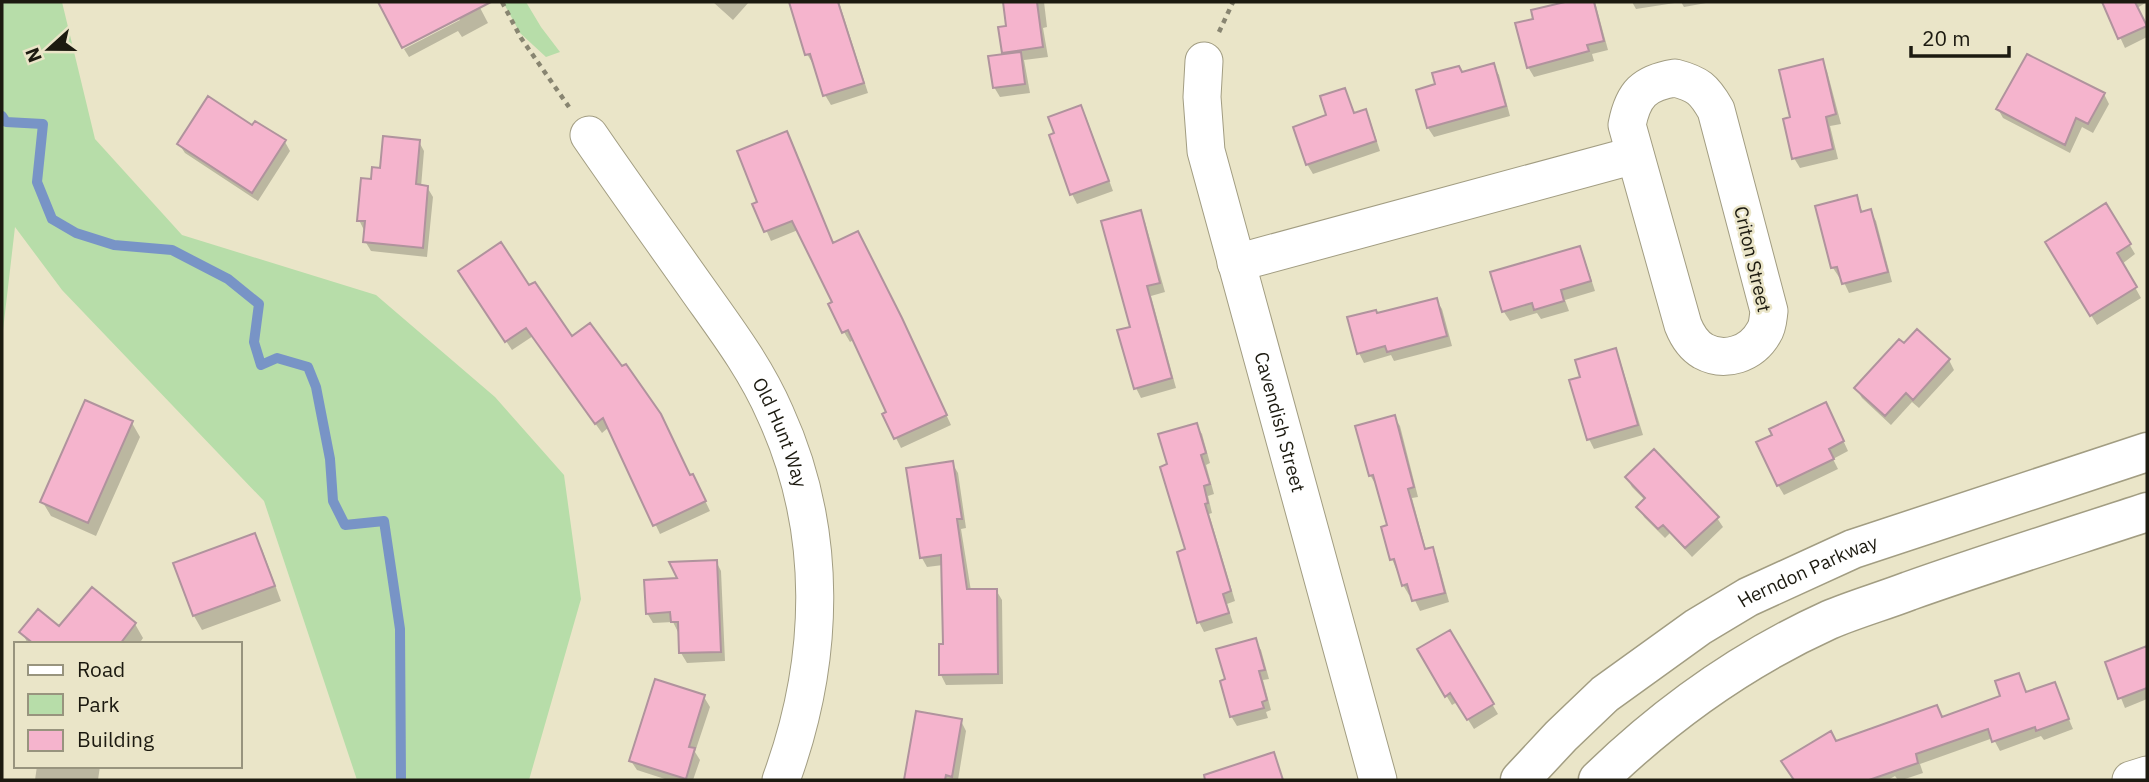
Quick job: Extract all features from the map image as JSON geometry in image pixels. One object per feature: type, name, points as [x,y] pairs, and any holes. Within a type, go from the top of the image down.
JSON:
[{"type":"main road","name":"Herndon Parkway","points":[[1520,780],[1605,694],[1698,627],[1748,597],[1853,549],[2147,452]]},
{"type":"main road","points":[[1598,780],[1628,750],[1673,713],[1723,678],[1829,620],[1940,580],[2147,512]]},
{"type":"street","name":"Cavendish Street","points":[[1204,61],[1202,97],[1206,152],[1378,780]]},
{"type":"street","name":"Criton Street","points":[[1675,78],[1692,83],[1707,93],[1716,110],[1769,311],[1766,330],[1754,346],[1737,355],[1718,356],[1702,350],[1689,338],[1635,155],[1627,125],[1630,107],[1640,92],[1657,81],[1675,78]]},
{"type":"street","name":"Old Hunt Way","points":[[589,135],[748,360],[776,413],[797,470],[810,531],[816,593],[814,649],[803,712],[781,780]]},
{"type":"street","points":[[1236,263],[1635,155]]},
{"type":"street","points":[[2131,780],[2147,775]]},
{"type":"path","points":[[502,2],[521,38],[589,135]]},
{"type":"green space","points":[[2,2],[62,2],[95,139],[182,235],[376,295],[495,397],[564,475],[581,599],[529,780],[357,780],[264,501],[62,290],[15,227],[2,339]]},
{"type":"green space","points":[[503,2],[526,2],[560,52],[546,57],[520,33]]},
{"type":"building","points":[[378,2],[491,2],[402,48]]},
{"type":"building","points":[[789,2],[838,2],[864,83],[823,96],[810,54],[805,55]]},
{"type":"building","points":[[1003,2],[1037,2],[1043,47],[1002,53],[998,27],[1006,26]]},
{"type":"building","points":[[1565,2],[1594,2],[1604,41],[1587,45],[1589,51],[1527,68],[1515,23],[1533,19],[1531,10]]},
{"type":"building","points":[[2102,2],[2135,2],[2147,26],[2118,39]]},
{"type":"building","points":[[1021,52],[1025,84],[993,88],[988,56]]},
{"type":"building","points":[[2027,54],[2105,93],[2088,124],[2076,118],[2065,145],[1996,109]]},
{"type":"building","points":[[1823,59],[1836,114],[1826,117],[1833,149],[1792,159],[1783,119],[1790,117],[1779,70]]},
{"type":"building","points":[[1494,63],[1506,106],[1427,128],[1416,90],[1435,84],[1432,73],[1459,66],[1462,72]]},
{"type":"building","points":[[1345,88],[1354,113],[1366,109],[1376,141],[1306,165],[1293,127],[1326,115],[1320,96]]},
{"type":"building","points":[[208,96],[252,125],[255,121],[286,140],[252,193],[177,144]]},
{"type":"building","points":[[1081,105],[1109,181],[1070,195],[1049,135],[1054,133],[1048,117]]},
{"type":"building","points":[[787,131],[833,243],[858,231],[947,415],[894,439],[882,414],[886,412],[848,330],[842,333],[828,304],[832,302],[792,221],[764,232],[752,204],[757,202],[737,151]]},
{"type":"building","points":[[383,136],[420,140],[416,184],[428,186],[423,248],[363,242],[365,221],[357,221],[361,178],[371,179],[372,167],[380,168]]},
{"type":"building","points":[[1857,195],[1861,212],[1871,209],[1888,272],[1842,284],[1837,267],[1831,268],[1815,206]]},
{"type":"building","points":[[2106,203],[2131,244],[2117,253],[2137,287],[2090,316],[2045,242]]},
{"type":"building","points":[[1141,210],[1160,283],[1147,286],[1172,378],[1134,389],[1117,330],[1130,327],[1101,221]]},
{"type":"building","points":[[501,242],[529,285],[535,282],[572,336],[590,323],[622,366],[626,364],[661,414],[690,475],[693,474],[706,501],[653,526],[603,418],[595,424],[526,328],[505,342],[458,271]]},
{"type":"building","points":[[1580,246],[1591,281],[1561,290],[1564,301],[1534,310],[1532,303],[1502,312],[1490,272]]},
{"type":"building","points":[[1437,298],[1447,336],[1387,352],[1385,346],[1357,354],[1347,317],[1376,310],[1377,313]]},
{"type":"building","points":[[1917,329],[1950,359],[1913,400],[1906,393],[1885,416],[1854,388],[1899,339],[1904,343]]},
{"type":"building","points":[[1616,348],[1638,425],[1587,440],[1569,380],[1580,377],[1575,360]]},
{"type":"building","points":[[85,400],[133,421],[88,523],[40,502]]},
{"type":"building","points":[[1826,402],[1844,441],[1829,449],[1834,459],[1777,486],[1756,442],[1772,435],[1769,429]]},
{"type":"building","points":[[1395,415],[1414,487],[1408,489],[1425,549],[1433,547],[1445,593],[1412,601],[1407,584],[1402,586],[1394,559],[1390,560],[1381,527],[1387,525],[1355,426]]},
{"type":"building","points":[[1197,423],[1206,453],[1201,455],[1210,484],[1204,486],[1208,503],[1205,504],[1231,591],[1223,594],[1229,613],[1197,623],[1177,552],[1185,549],[1160,467],[1167,464],[1158,434]]},
{"type":"building","points":[[1654,449],[1719,517],[1685,548],[1663,525],[1658,529],[1636,507],[1645,498],[1625,477]]},
{"type":"building","points":[[953,461],[962,519],[957,519],[967,589],[997,589],[998,674],[939,675],[939,644],[943,644],[941,555],[920,558],[906,468]]},
{"type":"building","points":[[255,533],[275,586],[193,616],[173,563]]},
{"type":"building","points":[[717,560],[721,652],[679,653],[678,622],[671,622],[670,612],[646,614],[644,580],[677,578],[669,562]]},
{"type":"building","points":[[92,587],[136,623],[122,642],[32,642],[19,632],[38,609],[59,626]]},
{"type":"building","points":[[1450,630],[1494,704],[1467,720],[1450,693],[1445,697],[1417,649]]},
{"type":"building","points":[[1256,638],[1265,670],[1259,671],[1267,700],[1262,702],[1264,708],[1230,717],[1220,681],[1225,679],[1216,649]]},
{"type":"building","points":[[2147,646],[2147,688],[2118,699],[2105,662]]},
{"type":"building","points":[[2019,673],[2026,692],[2055,682],[2069,719],[1992,742],[1988,729],[1916,754],[1918,763],[1869,780],[1794,780],[1781,761],[1831,731],[1836,741],[1937,705],[1942,717],[2000,696],[1995,681]]},
{"type":"building","points":[[655,679],[705,695],[689,747],[695,748],[686,779],[629,761]]},
{"type":"building","points":[[916,711],[962,719],[952,777],[946,775],[945,780],[904,780]]},
{"type":"building","points":[[1274,752],[1283,780],[1205,780],[1204,775]]},
{"type":"waterway","points":[[2,116],[6,122],[43,124],[37,182],[52,219],[76,233],[114,245],[172,250],[228,279],[259,304],[254,342],[261,365],[277,358],[308,367],[316,387],[330,459],[333,501],[345,525],[384,521],[400,629],[401,780]]}]
